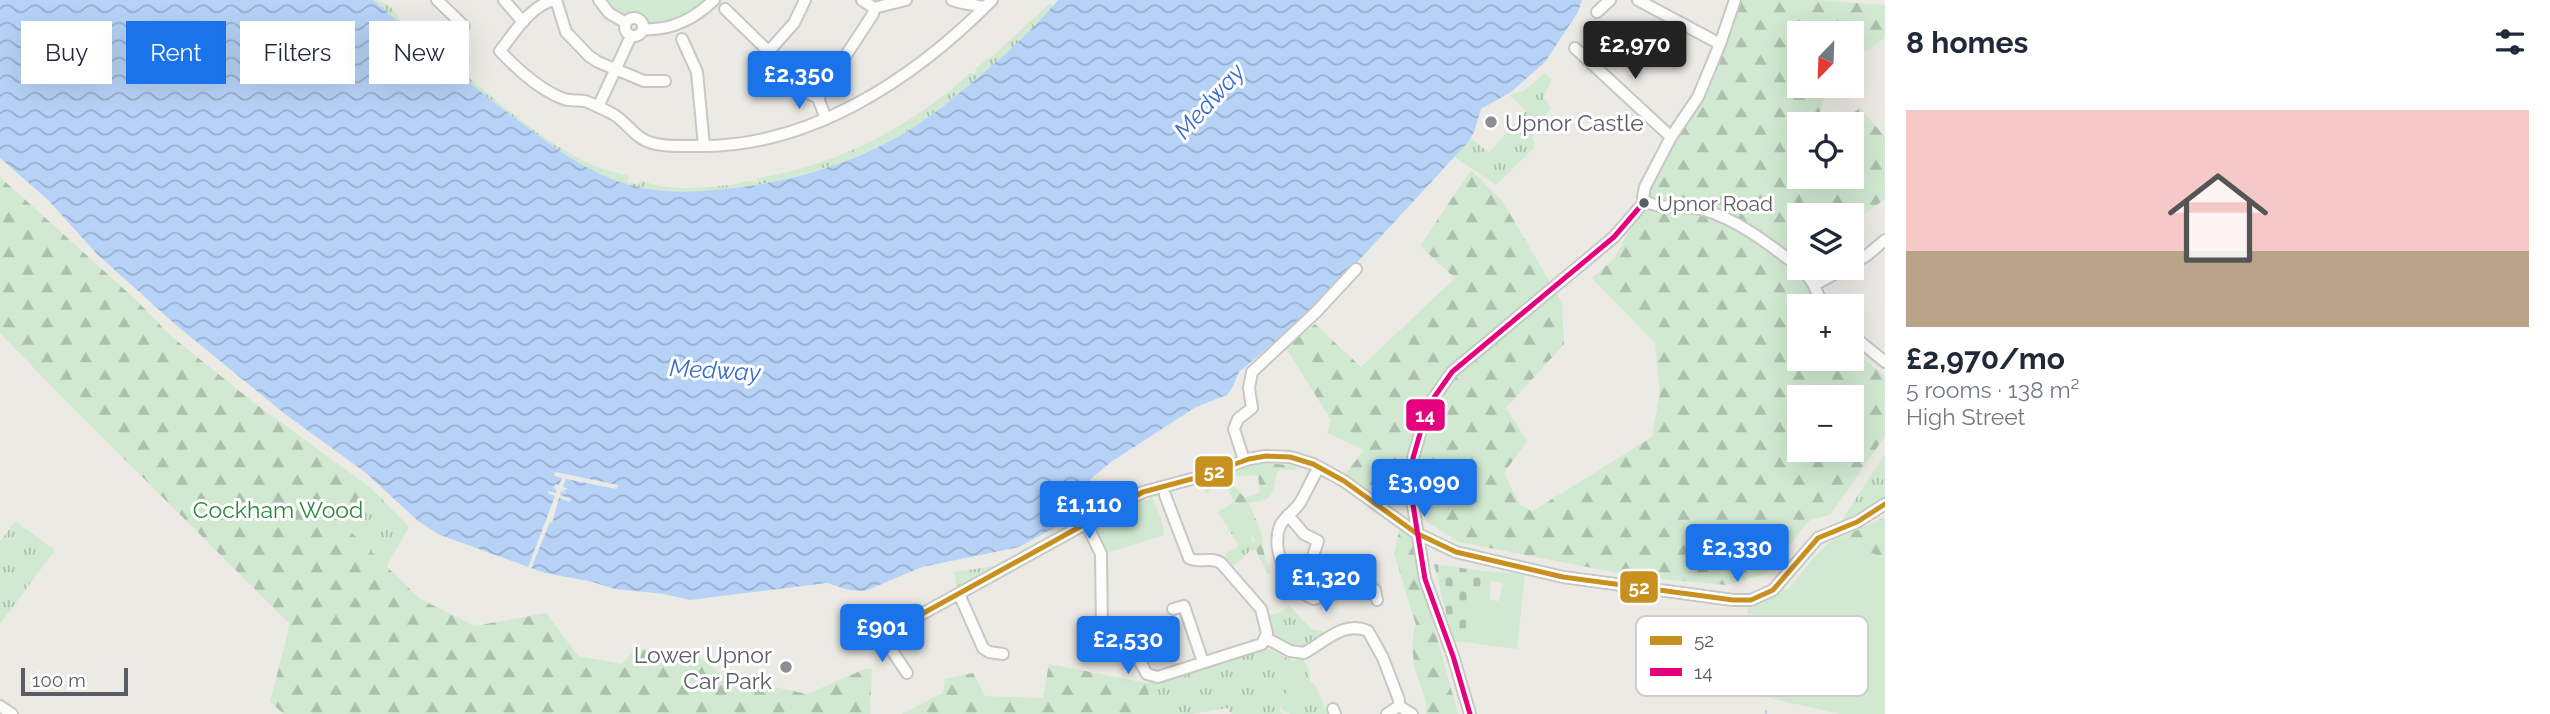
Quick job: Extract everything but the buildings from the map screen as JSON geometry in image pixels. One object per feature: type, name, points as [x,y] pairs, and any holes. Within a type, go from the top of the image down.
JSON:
[{"type":"street","points":[[438,0],[459,21]]},
{"type":"street","points":[[504,0],[523,22]]},
{"type":"street","points":[[665,80],[644,81],[589,56],[566,32],[555,0],[544,3],[523,22],[500,51],[538,85],[565,100],[584,101],[616,114],[637,136],[647,142],[660,145],[736,146],[827,119],[865,100],[917,66],[968,25],[988,4]]},
{"type":"street","points":[[599,0],[609,13],[626,23]]},
{"type":"street","points":[[644,29],[659,30],[677,25],[692,18],[714,0]]},
{"type":"street","points":[[769,51],[795,22],[805,0]]},
{"type":"street","points":[[862,0],[874,8],[906,0]]},
{"type":"street","points":[[952,0],[962,4],[988,4]]},
{"type":"street","points":[[1597,12],[1610,0]]},
{"type":"street","points":[[1637,0],[1720,44]]},
{"type":"street","points":[[1645,201],[1645,187],[1671,137],[1698,97],[1735,0]]},
{"type":"street","points":[[818,98],[873,14],[874,8]]},
{"type":"street","points":[[725,9],[798,79],[808,93],[818,98],[827,119]]},
{"type":"street","points":[[631,18],[638,19],[643,23],[644,29],[639,36],[631,36],[625,29],[626,23],[631,18]]},
{"type":"street","points":[[598,107],[631,36]]},
{"type":"street","points":[[682,38],[697,72],[704,146]]},
{"type":"street","points":[[1575,48],[1671,137]]},
{"type":"street","points":[[1645,201],[1662,207],[1706,210],[1765,242],[1787,259]]},
{"type":"street","points":[[1469,714],[1453,656],[1425,579],[1413,506],[1413,457],[1427,406],[1452,372],[1615,237],[1645,201]]},
{"type":"street","points":[[1864,257],[1885,240]]},
{"type":"street","points":[[1244,460],[1234,428],[1240,417],[1252,408],[1249,388],[1252,372],[1316,312],[1356,269]]},
{"type":"street","points":[[1812,280],[1819,294]]},
{"type":"street","points":[[1815,284],[1822,280]]},
{"type":"street","points":[[1864,345],[1885,362]]},
{"type":"street","points":[[869,639],[882,636],[1143,492],[1199,477],[1244,460],[1265,456],[1286,457],[1319,467],[1418,534],[1456,552],[1555,575],[1733,600],[1751,600],[1773,590],[1818,538],[1857,522],[1885,504]]},
{"type":"street","points":[[1319,467],[1300,504],[1288,515],[1279,533],[1282,561],[1289,578],[1307,597],[1321,599],[1341,592],[1375,590]]},
{"type":"street","points":[[1087,525],[1100,552],[1102,630],[1109,644],[1135,653],[1142,669],[1152,676],[1164,675],[1256,647],[1266,638],[1266,624],[1261,609],[1231,573],[1214,559],[1198,561],[1189,558],[1173,531],[1165,495]]},
{"type":"street","points":[[1393,517],[1413,506]]},
{"type":"street","points":[[1288,515],[1304,534],[1318,541],[1314,553]]},
{"type":"street","points":[[959,594],[983,649],[1003,654]]},
{"type":"street","points":[[1173,609],[1184,606],[1203,662]]},
{"type":"street","points":[[1266,638],[1290,651],[1304,653],[1335,633],[1355,628],[1368,631],[1383,658],[1399,699],[1399,706]]},
{"type":"street","points":[[882,636],[908,674]]},
{"type":"street","points":[[0,706],[12,714]]},
{"type":"street","points":[[1387,714],[1399,706]]},
{"type":"street","points":[[1399,706],[1412,714]]},
{"type":"green space","points":[[373,0],[390,7],[400,21]]},
{"type":"green space","points":[[602,0],[709,0],[682,20],[654,26],[635,15],[615,14]]},
{"type":"green space","points":[[1742,0],[1818,0],[1885,5],[1885,38],[1864,52],[1864,21],[1787,21],[1787,98],[1825,98],[1820,112],[1787,112],[1787,189],[1864,189],[1864,113],[1885,137],[1885,199],[1864,214],[1864,203],[1787,203],[1787,280],[1821,280],[1821,294],[1787,294],[1787,371],[1864,371],[1864,359],[1885,376],[1885,436],[1830,515],[1810,520],[1765,574],[1727,585],[1639,577],[1459,542],[1427,522],[1420,492],[1390,504],[1343,477],[1364,450],[1327,433],[1331,420],[1286,348],[1315,324],[1361,367],[1455,278],[1420,246],[1471,170],[1503,202],[1562,303],[1564,344],[1506,408],[1527,441],[1504,473],[1520,505],[1533,511],[1652,437],[1660,393],[1655,343],[1592,278],[1614,259],[1686,123],[1710,87]]},
{"type":"green space","points":[[1050,3],[1053,6],[1020,41],[945,104],[904,133],[839,163],[747,187],[684,192],[658,191],[619,182],[591,170],[565,154],[469,83],[469,77],[549,141],[597,167],[629,176],[627,182],[639,185],[641,180],[662,186],[685,188],[756,182],[758,178],[817,164],[898,127],[970,73],[975,74],[976,68]]},
{"type":"green space","points":[[1545,73],[1552,79],[1543,98],[1551,107],[1533,135],[1534,148],[1496,185],[1453,156],[1471,138],[1489,153],[1526,111],[1509,95],[1524,91]]},
{"type":"green space","name":"Cockham Wood","points":[[0,177],[135,299],[171,336],[253,402],[371,488],[349,530],[420,599],[475,626],[546,613],[578,656],[622,664],[635,648],[699,657],[723,676],[807,694],[865,669],[872,669],[870,714],[284,714],[270,702],[290,624],[0,333]]},
{"type":"green space","points":[[1885,454],[1885,498],[1844,521],[1843,518]]},
{"type":"green space","points":[[1258,462],[1296,466],[1296,470],[1280,469],[1268,498],[1249,503],[1261,532],[1271,574],[1267,573],[1253,544],[1255,541],[1226,486],[1222,482],[1206,493],[1201,484],[1219,476],[1230,482],[1245,498],[1260,492],[1258,475],[1230,477],[1232,472]]},
{"type":"green space","points":[[370,487],[409,527],[386,567],[349,530]]},
{"type":"green space","points":[[1152,497],[1161,518],[1164,535],[1107,553],[1096,528]]},
{"type":"green space","points":[[1234,502],[1252,536],[1255,549],[1230,569],[1222,561],[1227,553],[1239,546],[1218,512]]},
{"type":"green space","points":[[1885,517],[1885,558],[1859,549],[1842,537]]},
{"type":"green space","points":[[15,521],[55,550],[0,624],[0,542]]},
{"type":"green space","points":[[1400,528],[1412,535],[1414,554],[1458,714],[1426,714],[1425,699],[1413,657],[1416,625],[1394,553]]},
{"type":"green space","points":[[1842,537],[1859,549],[1885,558],[1885,714],[1841,714],[1765,697],[1868,696],[1868,616],[1748,616],[1747,602],[1764,601],[1779,586],[1787,591],[1820,551]]},
{"type":"green space","points":[[1434,564],[1482,571],[1479,601],[1470,600],[1464,642],[1453,641]]},
{"type":"green space","points":[[999,566],[957,591],[954,572]]},
{"type":"green space","points":[[1482,571],[1525,574],[1517,649],[1464,642],[1470,600],[1479,600]],"holes":[[[1491,581],[1503,583],[1499,601],[1489,600]]]},
{"type":"green space","points":[[1289,605],[1311,629],[1326,632],[1300,648],[1271,639],[1265,616],[1281,612]]},
{"type":"green space","points":[[1266,648],[1293,661],[1303,659],[1309,670],[1310,683],[1314,683],[1328,714],[1290,714],[1282,710],[1281,700],[1280,712],[1284,714],[1232,714],[1227,708],[1191,714],[1154,714],[1146,683],[1179,676]]},
{"type":"green space","points":[[1049,664],[1146,683],[1154,714],[902,714],[943,693],[945,679],[973,673],[985,696],[1043,698]]},
{"type":"green space","points":[[1297,679],[1306,696],[1302,698],[1304,702],[1294,708],[1285,694],[1289,691],[1286,685]]},
{"type":"water","name":"Medway","points":[[0,0],[373,0],[397,21],[369,21],[369,84],[469,83],[566,155],[606,177],[659,191],[685,192],[749,186],[796,177],[864,154],[926,119],[964,89],[1022,38],[1058,0],[1582,0],[1578,12],[1545,62],[1511,92],[1481,109],[1469,141],[1314,309],[1239,372],[1227,395],[1196,407],[1111,462],[1073,494],[1070,513],[1054,528],[1019,547],[922,567],[865,591],[849,590],[827,583],[690,600],[664,594],[615,589],[545,573],[440,535],[418,521],[366,473],[285,414],[176,325],[98,255],[47,199],[0,158]]},
{"type":"pier","points":[[555,472],[618,485],[617,489],[566,479],[563,487],[568,489],[563,490],[566,493],[561,491],[560,495],[571,499],[570,502],[559,498],[552,523],[550,522],[530,571],[527,570],[555,496],[548,491],[556,493],[557,490],[552,487],[556,486],[554,484],[559,485],[562,478],[554,476]]},
{"type":"transit line","name":"14","points":[[1470,714],[1453,656],[1425,579],[1413,505],[1413,458],[1428,406],[1452,372],[1614,237],[1645,201]]},
{"type":"transit line","name":"52","points":[[868,639],[882,636],[1143,492],[1266,456],[1290,457],[1313,464],[1344,481],[1416,533],[1456,552],[1563,577],[1733,600],[1751,600],[1773,590],[1818,538],[1857,522],[1885,504]]},
{"type":"place","name":"Upnor Castle","points":[[1491,122]]},
{"type":"place","name":"Upnor Road","points":[[1644,203]]},
{"type":"place","name":"Lower Upnor Car Park","points":[[786,667]]}]
